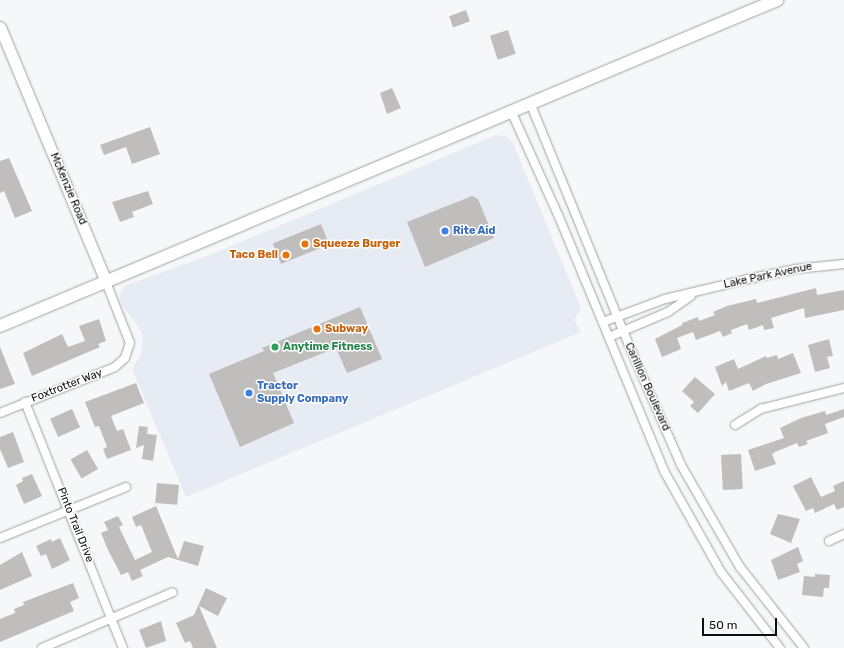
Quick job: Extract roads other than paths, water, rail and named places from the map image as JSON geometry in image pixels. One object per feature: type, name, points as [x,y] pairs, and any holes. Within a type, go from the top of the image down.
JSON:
[{"type":"main road","points":[[0,326],[532,105],[777,0]]},
{"type":"street","name":"McKenzie Road","points":[[0,27],[106,282],[130,343],[129,353]]},
{"type":"street","name":"Carillion Boulevard","points":[[532,105],[655,408],[697,496],[740,567],[804,648]]},
{"type":"street","name":"Carillion Boulevard","points":[[512,113],[559,216],[664,471],[721,572],[780,648]]},
{"type":"street","name":"Lake Park Avenue","points":[[603,322],[665,299],[693,294],[777,272],[844,264]]},
{"type":"street","name":"Lake Park Avenue","points":[[609,337],[668,312],[693,294]]},
{"type":"street","name":"Foxtrotter Way","points":[[0,413],[115,367],[129,353]]},
{"type":"street","points":[[735,425],[761,410],[844,388]]},
{"type":"street","name":"Pinto Trail Drive","points":[[25,402],[112,617],[123,648]]},
{"type":"street","points":[[0,538],[126,487]]},
{"type":"street","points":[[829,541],[844,534]]},
{"type":"street","points":[[42,648],[173,592]]},
{"type":"place","name":"Rite Aid","points":[[445,231]]},
{"type":"place","name":"Squeeze Burger","points":[[305,244]]},
{"type":"place","name":"Taco Bell","points":[[286,255]]},
{"type":"place","name":"Subway","points":[[317,329]]},
{"type":"place","name":"Anytime Fitness","points":[[275,347]]},
{"type":"place","name":"Tractor Supply Company","points":[[249,393]]}]
